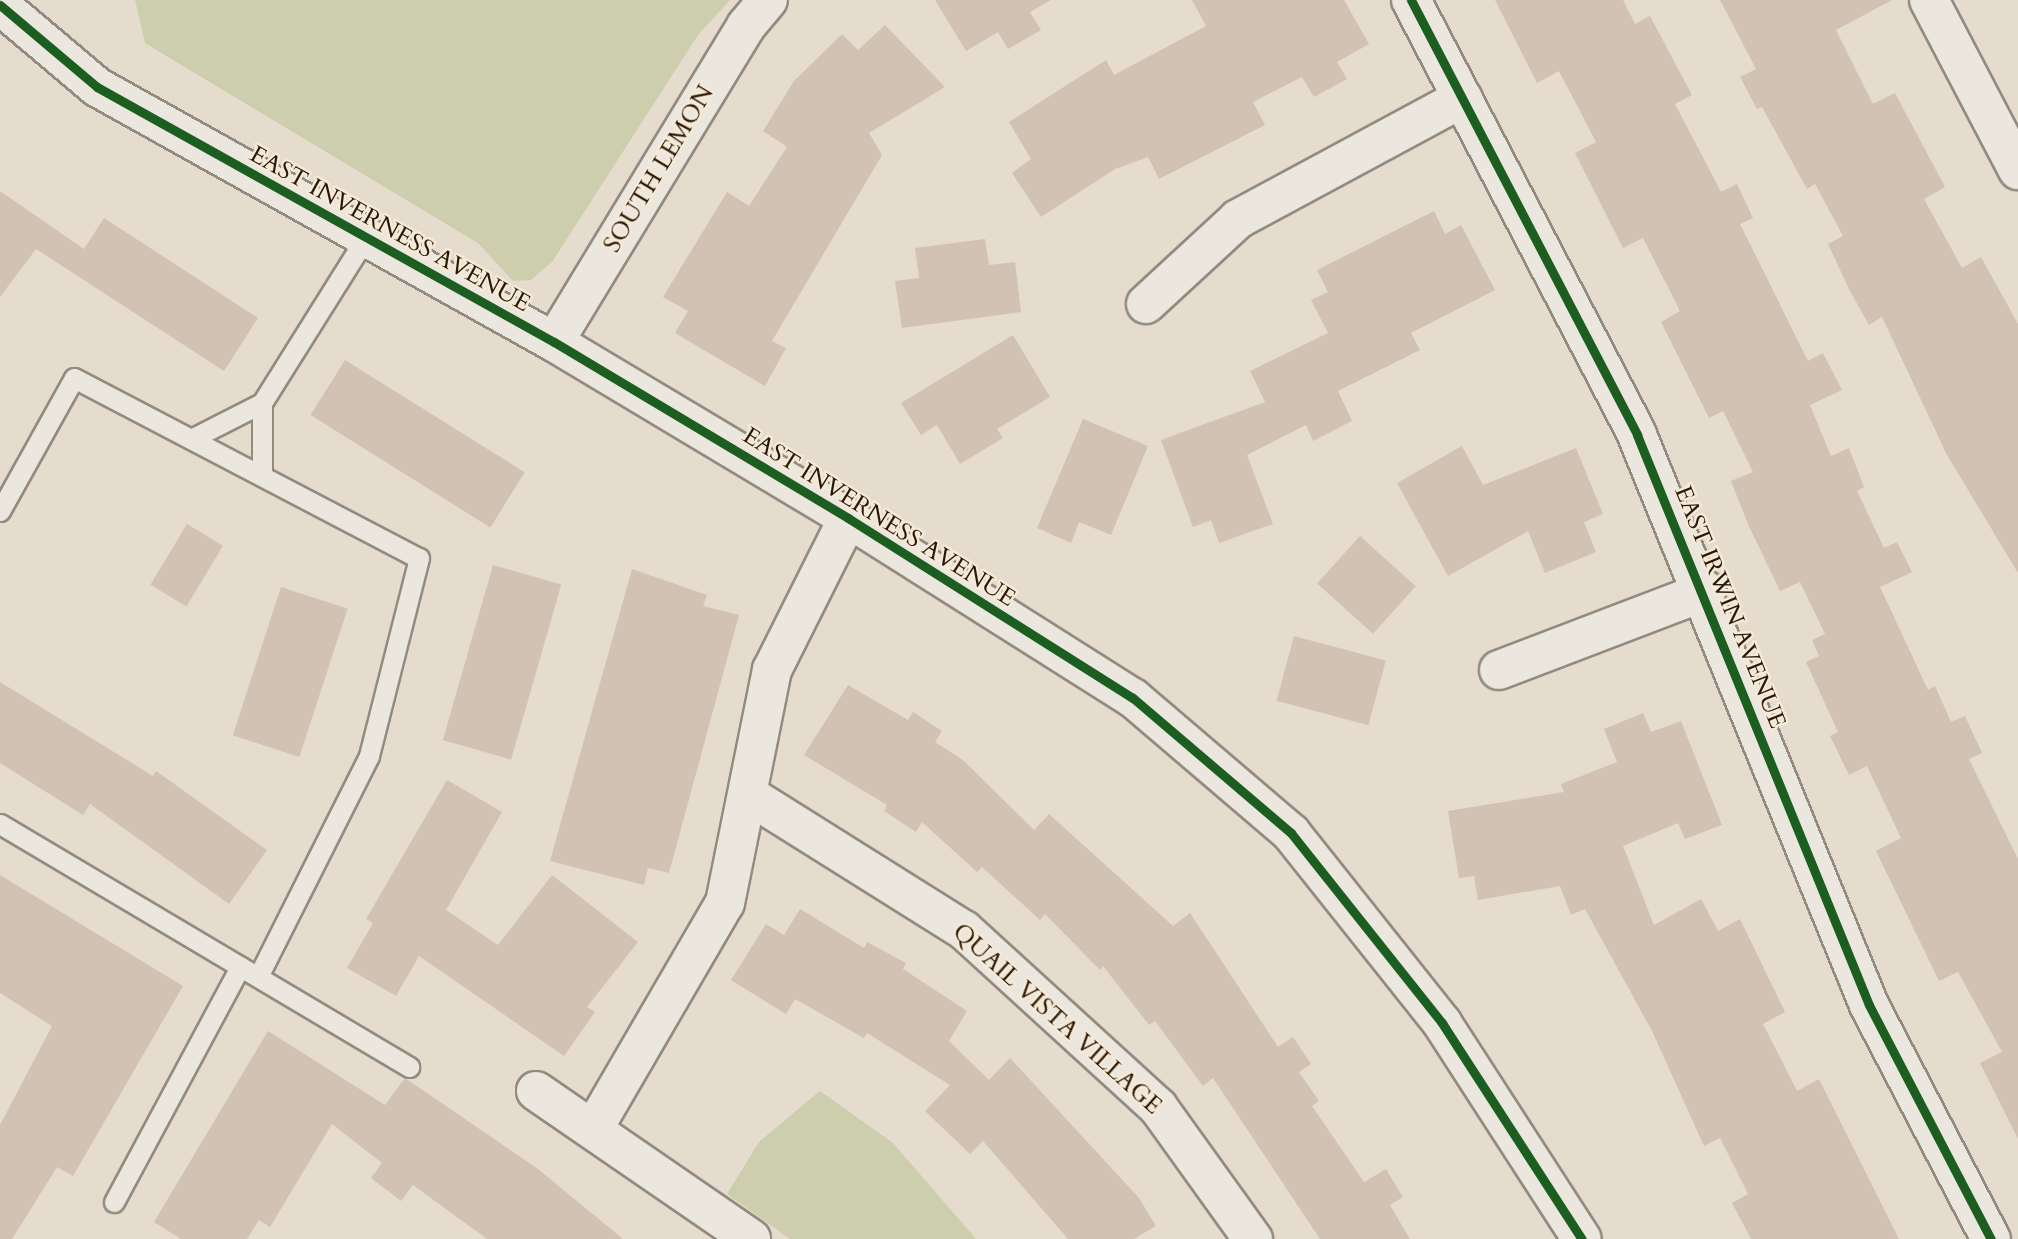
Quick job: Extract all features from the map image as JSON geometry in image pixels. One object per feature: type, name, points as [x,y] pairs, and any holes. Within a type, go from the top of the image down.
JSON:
[{"type":"street","name":"SOUTH LEMON","points":[[554,342],[746,26],[768,0]]},
{"type":"street","name":"EAST IRWIN AVENUE","points":[[1411,0],[1637,435],[1706,591],[1869,1005],[1991,1239]]},
{"type":"street","points":[[1929,0],[2018,170]]},
{"type":"street","name":"EAST INVERNESS AVENUE","points":[[0,5],[97,86],[554,342],[848,518],[1133,698],[1291,833],[1442,1023],[1582,1239]]},
{"type":"street","points":[[1146,304],[1238,219],[1463,98]]},
{"type":"street","points":[[595,1126],[725,903],[750,796],[772,670],[848,518]]},
{"type":"street","points":[[1499,670],[1706,591]]},
{"type":"street","name":"QUAIL VISTA VILLAGE","points":[[750,796],[964,930],[1158,1107],[1253,1239]]},
{"type":"street","points":[[536,1091],[595,1126],[751,1239]]},
{"type":"lane","points":[[191,439],[261,403],[366,237]]},
{"type":"lane","points":[[0,510],[74,378],[419,558],[369,756],[249,972],[114,1202]]},
{"type":"lane","points":[[261,403],[262,476]]},
{"type":"lane","points":[[0,824],[409,1067]]},
{"type":"green space","points":[[135,0],[730,0],[698,35],[552,262],[531,280],[513,281],[478,243],[145,43]]},
{"type":"green space","points":[[820,1091],[893,1143],[976,1239],[790,1239],[727,1194],[759,1142]]},
{"type":"building","points":[[935,0],[1051,0],[1030,12],[1041,30],[1008,49],[998,32],[966,51]]},
{"type":"building","points":[[1192,0],[1344,0],[1369,44],[1337,62],[1347,79],[1314,97],[1302,77],[1253,102],[1265,125],[1159,179],[1148,157],[1115,169],[1041,217],[1012,173],[1031,159],[1009,122],[1106,60],[1114,75],[1206,26]]},
{"type":"building","points":[[1495,0],[1623,0],[1635,24],[1650,16],[1692,95],[1675,104],[1721,192],[1737,184],[1753,218],[1740,224],[1808,361],[1823,353],[1842,390],[1810,405],[1831,456],[1849,448],[1864,487],[1857,491],[1884,548],[1897,542],[1912,572],[1880,587],[1928,690],[1935,686],[1951,722],[1965,716],[1982,753],[1969,759],[2018,859],[2018,1139],[1980,1063],[2002,1052],[1958,972],[1939,981],[1876,851],[1901,838],[1867,766],[1849,775],[1830,736],[1838,732],[1806,662],[1819,656],[1812,640],[1825,634],[1800,582],[1780,591],[1748,524],[1731,481],[1753,472],[1723,411],[1709,418],[1661,322],[1680,311],[1643,238],[1623,248],[1575,153],[1596,142],[1559,71],[1537,83]]},
{"type":"building","points":[[1720,0],[1892,0],[1836,30],[1873,104],[1895,93],[1945,187],[1924,199],[1962,268],[1981,257],[2018,324],[2018,573],[1947,455],[1882,317],[1869,325],[1849,289],[1828,244],[1843,236],[1815,184],[1807,189],[1762,107],[1757,109],[1740,77],[1756,69]]},
{"type":"building","points":[[885,25],[945,87],[869,133],[882,155],[772,341],[786,348],[765,386],[675,333],[688,311],[663,297],[727,192],[749,206],[787,147],[763,131],[794,81],[842,34],[858,50]]},
{"type":"building","points":[[0,191],[84,249],[104,218],[258,318],[224,371],[36,249],[0,297]]},
{"type":"building","points":[[1434,211],[1445,234],[1461,225],[1495,290],[1411,333],[1420,350],[1338,391],[1352,421],[1313,441],[1306,425],[1247,455],[1273,524],[1219,543],[1211,520],[1193,527],[1161,440],[1265,402],[1250,371],[1328,333],[1311,300],[1328,292],[1317,270]]},
{"type":"building","points":[[985,239],[989,265],[1015,262],[1021,312],[902,328],[895,281],[919,278],[915,248]]},
{"type":"building","points":[[1013,335],[1050,397],[997,429],[1003,438],[960,464],[937,425],[921,435],[901,403]]},
{"type":"building","points":[[345,360],[525,472],[490,527],[311,415]]},
{"type":"building","points":[[1083,419],[1148,446],[1111,535],[1079,522],[1071,543],[1037,528]]},
{"type":"building","points":[[1462,446],[1483,485],[1576,448],[1603,514],[1584,522],[1596,552],[1545,573],[1528,531],[1448,576],[1397,483]]},
{"type":"building","points":[[187,524],[223,546],[186,606],[150,585]]},
{"type":"building","points":[[1360,536],[1416,586],[1373,634],[1317,584]]},
{"type":"building","points":[[493,565],[561,585],[511,760],[443,740]]},
{"type":"building","points":[[632,569],[707,595],[703,606],[739,615],[669,873],[648,868],[644,885],[550,861]]},
{"type":"building","points":[[281,587],[348,609],[299,757],[233,735]]},
{"type":"building","points":[[1294,636],[1386,661],[1368,725],[1277,701]]},
{"type":"building","points":[[0,682],[153,776],[156,771],[267,850],[229,904],[90,804],[83,815],[0,763]]},
{"type":"building","points":[[848,685],[908,720],[913,712],[942,731],[935,742],[963,760],[1034,830],[1049,814],[1173,926],[1190,913],[1278,1047],[1293,1037],[1311,1064],[1299,1072],[1319,1101],[1312,1106],[1364,1182],[1386,1169],[1403,1197],[1390,1205],[1410,1239],[1320,1239],[1213,1078],[1203,1086],[1155,1021],[1149,1025],[1103,966],[1100,970],[1045,914],[1040,920],[982,867],[977,872],[922,822],[916,832],[884,811],[887,805],[804,755]]},
{"type":"building","points":[[1643,713],[1651,732],[1681,721],[1722,825],[1685,839],[1678,823],[1623,846],[1654,925],[1701,899],[1718,931],[1740,919],[1785,1012],[1763,1024],[1797,1091],[1819,1079],[1899,1239],[1751,1239],[1732,1203],[1748,1194],[1720,1138],[1704,1146],[1652,1031],[1585,909],[1571,915],[1560,886],[1478,900],[1474,876],[1459,878],[1448,811],[1564,792],[1561,784],[1617,762],[1604,729]]},
{"type":"building","points":[[447,780],[502,812],[446,910],[498,945],[552,875],[638,942],[587,1007],[595,1012],[564,1056],[419,956],[396,996],[347,968],[373,923],[366,919]]},
{"type":"building","points":[[0,875],[183,986],[73,1176],[57,1167],[12,1239],[0,1239],[0,1125],[52,1026],[0,993]]},
{"type":"building","points":[[800,909],[864,948],[867,942],[906,963],[903,969],[967,1011],[949,1041],[989,1080],[1010,1058],[1139,1198],[1156,1226],[1134,1239],[1068,1239],[983,1141],[970,1154],[925,1111],[950,1085],[867,1033],[864,1038],[795,999],[786,1014],[731,980],[766,924],[784,935]]},
{"type":"building","points":[[268,1031],[385,1105],[405,1078],[538,1169],[623,1239],[487,1239],[413,1185],[401,1201],[371,1178],[382,1163],[332,1124],[270,1227],[259,1220],[247,1239],[181,1239],[154,1222]]},
{"type":"cycle path","points":[[1411,0],[1637,435],[1869,1005],[1991,1239]]},
{"type":"cycle path","points":[[0,5],[97,87],[554,342],[848,518],[1133,698],[1291,833],[1442,1023],[1582,1239]]}]
